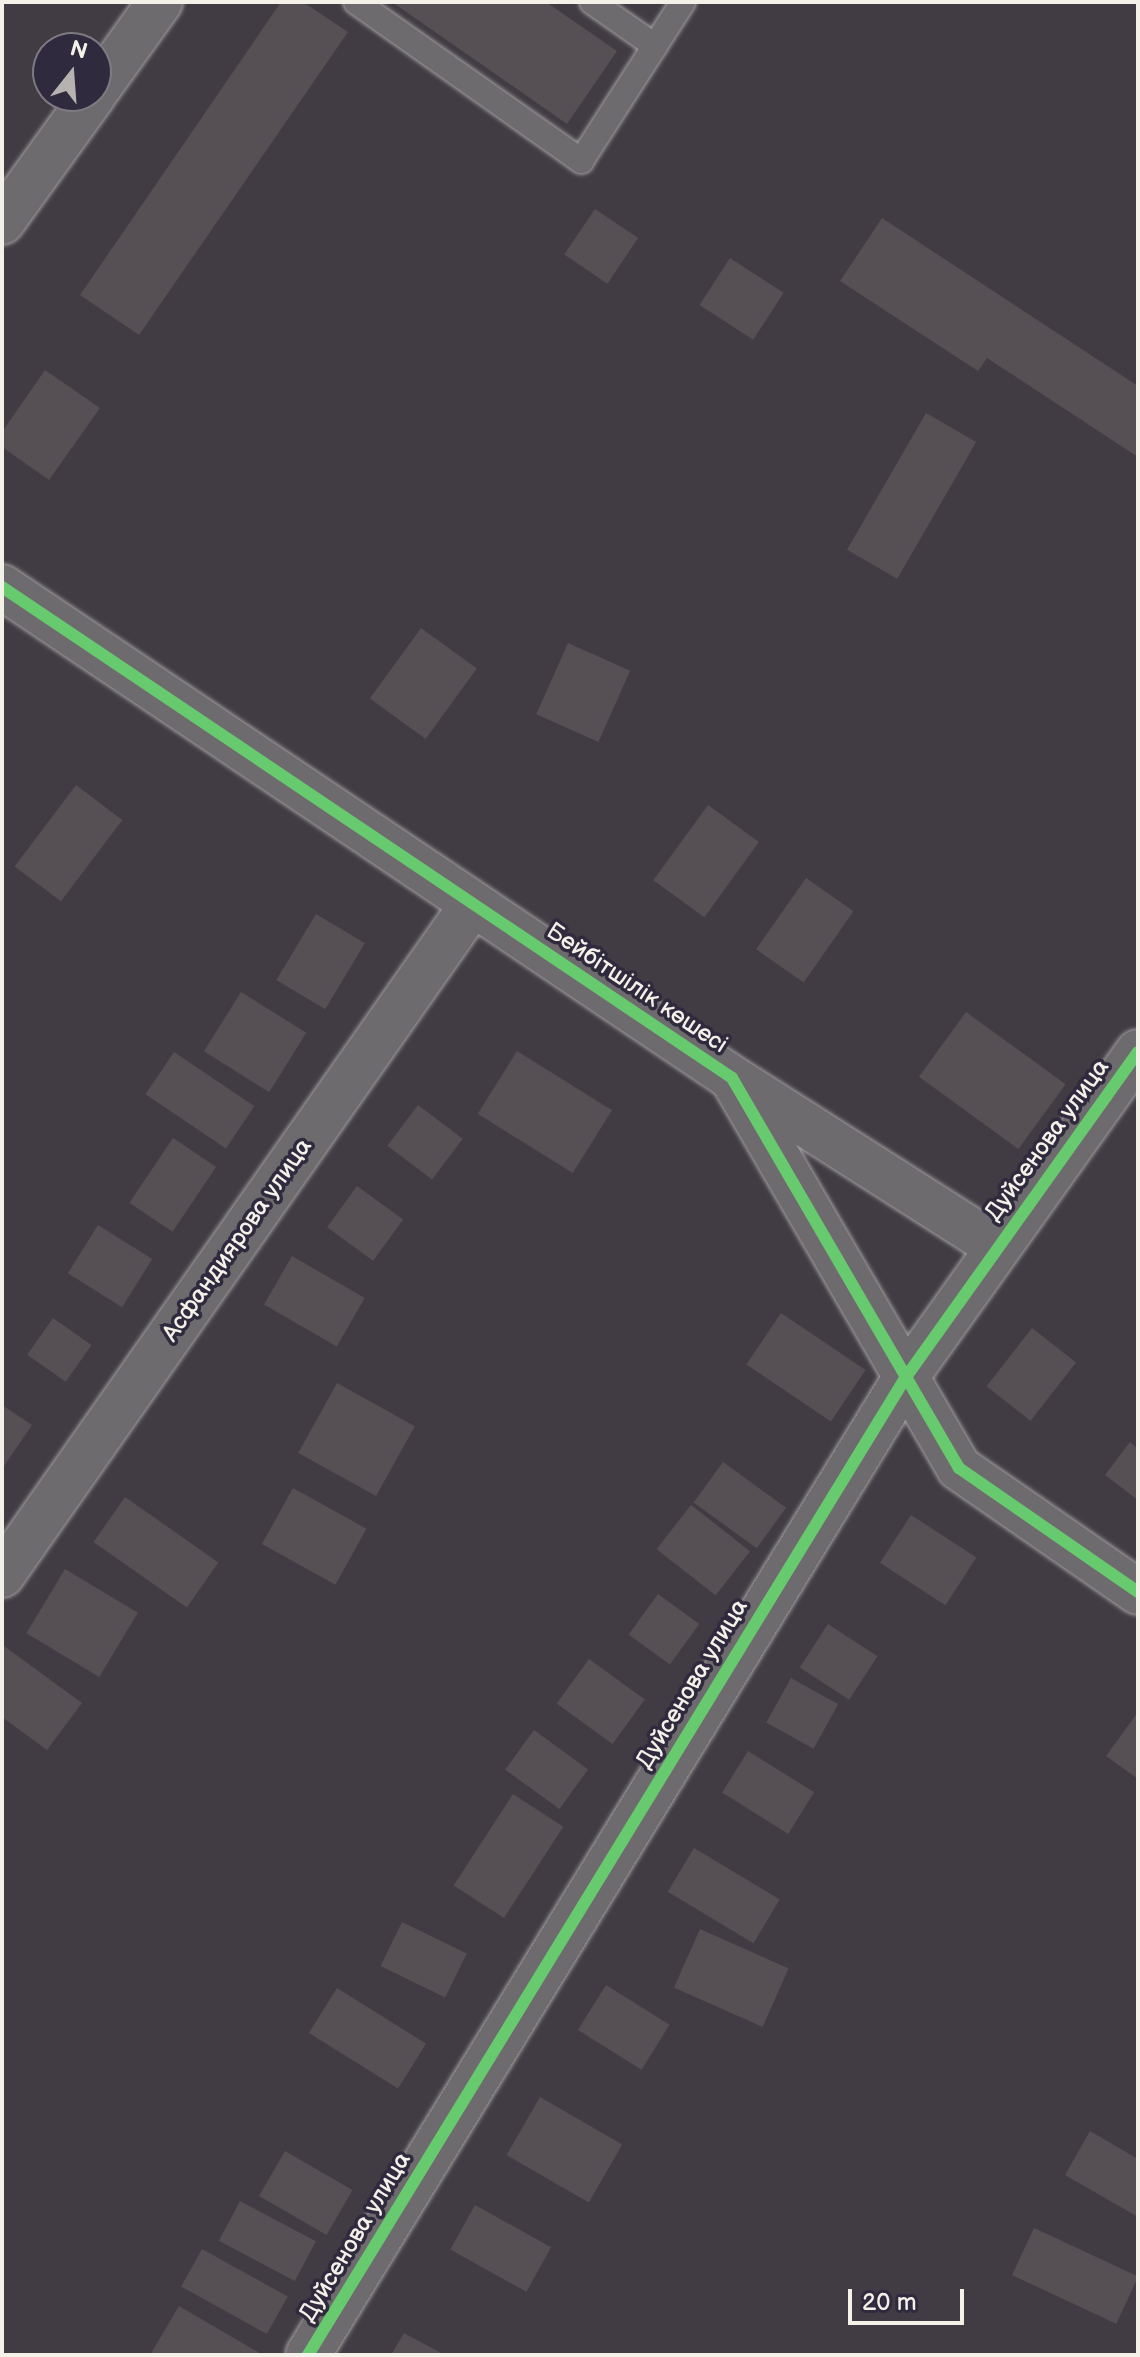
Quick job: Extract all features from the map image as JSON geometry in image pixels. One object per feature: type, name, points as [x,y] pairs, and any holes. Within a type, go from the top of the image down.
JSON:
[{"type":"street","points":[[112,69],[160,2]]},
{"type":"street","points":[[2,222],[81,112]]},
{"type":"street","name":"Бейбітшілік көшесі","points":[[2,587],[732,1078],[959,1468],[1138,1592]]},
{"type":"street","name":"Асфандиярова улица","points":[[2,1575],[472,905]]},
{"type":"street","name":"Дуйсенова улица","points":[[308,2355],[906,1377],[1138,1052]]},
{"type":"street","points":[[732,1078],[998,1247]]},
{"type":"lane","points":[[356,2],[581,161],[683,2]]},
{"type":"lane","points":[[592,2],[655,46]]},
{"type":"building","points":[[281,2],[303,2],[348,32],[139,335],[80,295]]},
{"type":"building","points":[[392,2],[546,2],[617,51],[567,124]]},
{"type":"building","points":[[595,209],[638,238],[607,284],[564,255]]},
{"type":"building","points":[[882,218],[1138,386],[1138,457],[987,358],[978,371],[840,281]]},
{"type":"building","points":[[730,258],[784,293],[753,340],[700,305]]},
{"type":"building","points":[[45,370],[100,408],[49,480],[2,447],[2,432]]},
{"type":"building","points":[[926,413],[976,442],[897,579],[847,550]]},
{"type":"building","points":[[421,628],[477,669],[426,739],[370,698]]},
{"type":"building","points":[[568,643],[630,671],[598,742],[536,714]]},
{"type":"building","points":[[76,785],[122,820],[61,901],[15,866]]},
{"type":"building","points":[[708,805],[759,842],[704,917],[653,880]]},
{"type":"building","points":[[806,878],[854,911],[804,983],[756,949]]},
{"type":"building","points":[[316,914],[365,943],[325,1009],[276,980]]},
{"type":"building","points":[[241,992],[306,1033],[269,1092],[204,1051]]},
{"type":"building","points":[[966,1012],[1066,1084],[1018,1149],[919,1077]]},
{"type":"building","points":[[517,1051],[612,1110],[573,1173],[478,1114]]},
{"type":"building","points":[[174,1052],[254,1106],[226,1149],[145,1094]]},
{"type":"building","points":[[418,1105],[463,1139],[432,1179],[387,1146]]},
{"type":"building","points":[[173,1138],[216,1167],[172,1232],[129,1203]]},
{"type":"building","points":[[357,1186],[403,1220],[373,1261],[327,1227]]},
{"type":"building","points":[[98,1225],[152,1259],[122,1307],[68,1273]]},
{"type":"building","points":[[292,1256],[365,1298],[337,1346],[264,1304]]},
{"type":"building","points":[[781,1313],[866,1370],[831,1421],[746,1364]]},
{"type":"building","points":[[53,1318],[92,1345],[66,1382],[27,1355]]},
{"type":"building","points":[[1032,1328],[1076,1362],[1031,1421],[986,1386]]},
{"type":"building","points":[[337,1383],[415,1426],[376,1496],[298,1453]]},
{"type":"building","points":[[2,1405],[32,1425],[2,1469]]},
{"type":"building","points":[[1130,1442],[1138,1449],[1138,1500],[1105,1475]]},
{"type":"building","points":[[723,1462],[786,1508],[757,1548],[694,1502]]},
{"type":"building","points":[[293,1488],[366,1529],[335,1585],[262,1544]]},
{"type":"building","points":[[125,1497],[218,1562],[187,1607],[93,1542]]},
{"type":"building","points":[[691,1505],[750,1551],[716,1595],[657,1549]]},
{"type":"building","points":[[911,1515],[976,1557],[945,1605],[880,1563]]},
{"type":"building","points":[[65,1569],[138,1613],[99,1677],[26,1633]]},
{"type":"building","points":[[658,1594],[699,1624],[670,1664],[629,1634]]},
{"type":"building","points":[[828,1624],[877,1656],[849,1700],[800,1668]]},
{"type":"building","points":[[4,1646],[82,1703],[47,1750],[2,1717]]},
{"type":"building","points":[[589,1659],[645,1700],[612,1744],[557,1703]]},
{"type":"building","points":[[791,1678],[838,1704],[814,1749],[766,1723]]},
{"type":"building","points":[[1138,1712],[1138,1779],[1106,1756]]},
{"type":"building","points":[[534,1730],[588,1769],[559,1809],[505,1770]]},
{"type":"building","points":[[748,1751],[814,1792],[788,1834],[722,1793]]},
{"type":"building","points":[[513,1794],[563,1827],[504,1918],[454,1885]]},
{"type":"building","points":[[694,1848],[780,1900],[753,1943],[668,1892]]},
{"type":"building","points":[[402,1922],[467,1954],[445,1998],[381,1966]]},
{"type":"building","points":[[700,1929],[789,1968],[763,2027],[674,1987]]},
{"type":"building","points":[[606,1985],[670,2025],[642,2070],[578,2030]]},
{"type":"building","points":[[337,1988],[426,2044],[398,2089],[309,2033]]},
{"type":"building","points":[[540,2097],[622,2144],[589,2203],[506,2155]]},
{"type":"building","points":[[1090,2131],[1138,2159],[1138,2217],[1065,2175]]},
{"type":"building","points":[[285,2151],[353,2190],[327,2235],[259,2196]]},
{"type":"building","points":[[240,2201],[316,2241],[295,2281],[219,2241]]},
{"type":"building","points":[[475,2205],[551,2247],[526,2292],[450,2250]]},
{"type":"building","points":[[1034,2228],[1138,2276],[1116,2324],[1012,2275]]},
{"type":"building","points":[[202,2249],[288,2297],[267,2334],[181,2287]]},
{"type":"building","points":[[179,2306],[263,2355],[150,2355]]},
{"type":"building","points":[[404,2333],[445,2355],[391,2355]]},
{"type":"cycle path","points":[[2,587],[732,1078],[959,1468],[1138,1592]]},
{"type":"cycle path","points":[[308,2355],[906,1377],[1138,1052]]}]
